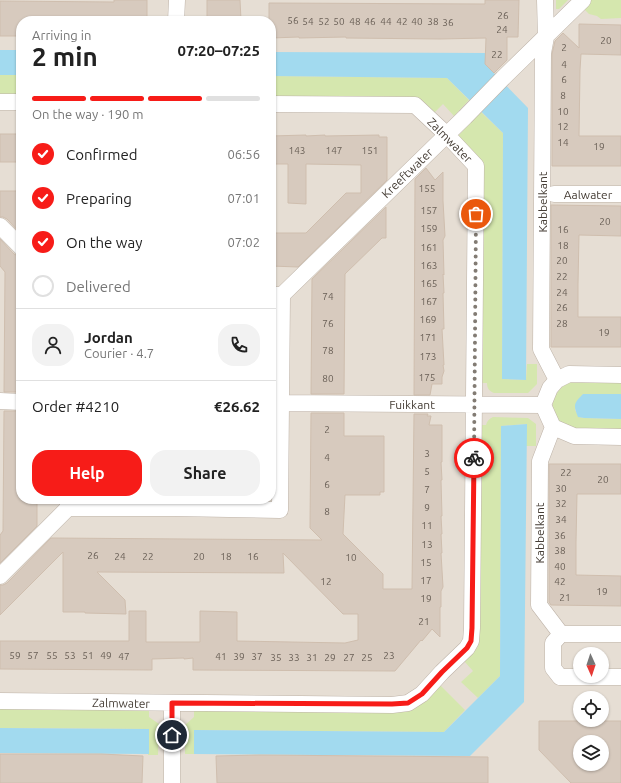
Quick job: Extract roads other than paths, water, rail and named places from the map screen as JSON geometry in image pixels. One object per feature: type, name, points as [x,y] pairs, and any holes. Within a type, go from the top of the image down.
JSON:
[{"type":"street","points":[[176,16],[177,0]]},
{"type":"street","name":"Kabbelkant","points":[[545,0],[546,37],[543,53],[541,348],[557,380]]},
{"type":"street","name":"Kreeftwater","points":[[0,576],[68,504],[280,510],[281,403],[276,295],[465,117],[582,0]]},
{"type":"street","points":[[0,102],[16,102]]},
{"type":"street","name":"Zalmwater","points":[[0,701],[408,703],[422,694],[467,648],[471,641],[476,166],[446,134],[415,105],[276,104]]},
{"type":"street","name":"Aalwater","points":[[554,194],[621,194]]},
{"type":"street","points":[[0,226],[16,242]]},
{"type":"street","points":[[621,375],[569,374],[557,380],[550,388],[542,405],[553,427],[574,436],[621,436]]},
{"type":"street","points":[[0,401],[16,402]]},
{"type":"street","name":"Fuikkant","points":[[281,403],[542,405]]},
{"type":"street","name":"Kabbelkant","points":[[553,427],[540,461],[539,605],[561,634]]},
{"type":"street","points":[[621,634],[561,634],[553,643],[553,668],[560,677],[621,677]]},
{"type":"street","points":[[172,703],[172,783]]},
{"type":"water","points":[[0,50],[16,50],[16,75],[0,75]]},
{"type":"water","points":[[276,52],[485,53],[488,67],[528,108],[526,380],[502,379],[503,133],[447,78],[276,76]]},
{"type":"water","points":[[583,394],[621,394],[621,419],[578,417],[575,410],[575,404]]},
{"type":"water","points":[[527,424],[524,702],[470,756],[194,754],[194,730],[444,732],[500,676],[501,426]]},
{"type":"water","points":[[0,728],[149,729],[149,754],[0,753]]}]
